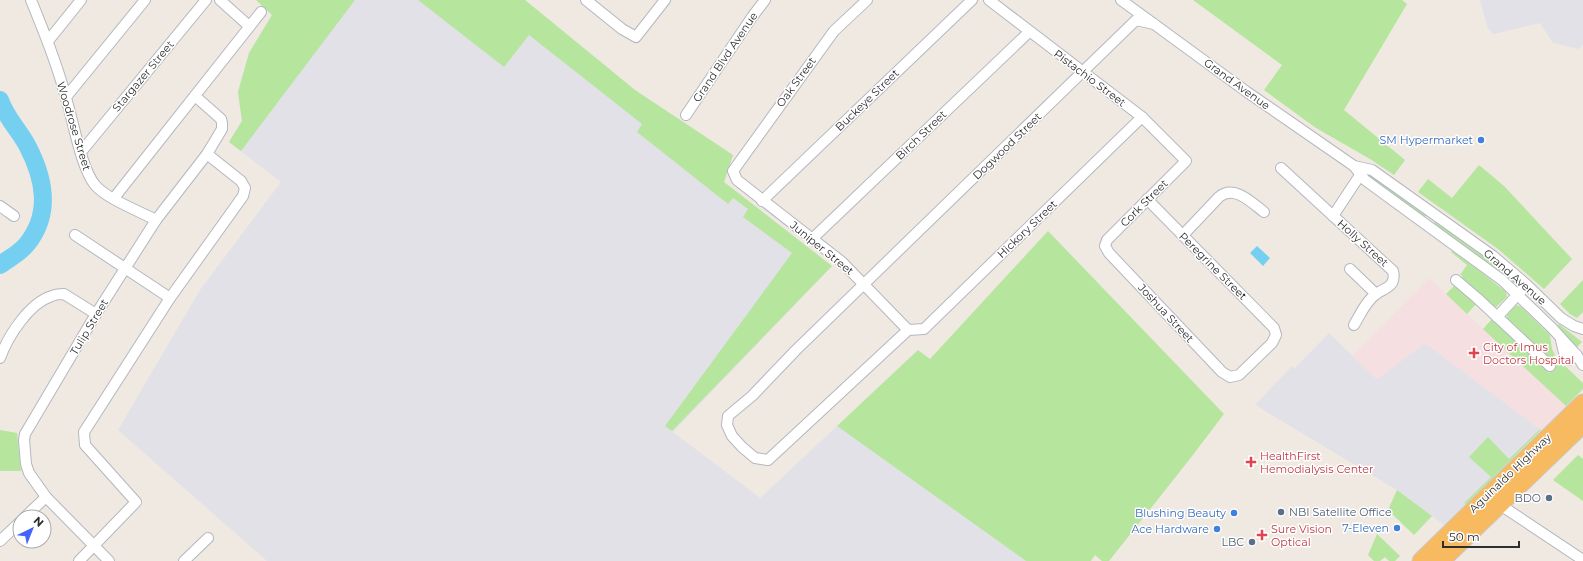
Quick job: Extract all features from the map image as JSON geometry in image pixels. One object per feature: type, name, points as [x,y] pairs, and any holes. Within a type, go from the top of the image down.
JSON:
[{"type":"highway","name":"Aguinaldo Highway","points":[[1421,561],[1583,403]]},
{"type":"highway","name":"Aguinaldo Highway","points":[[1441,561],[1583,424]]},
{"type":"street","name":"Woodrose Street","points":[[30,0],[48,41],[66,97],[81,152],[91,179],[96,186],[114,198],[156,220]]},
{"type":"street","points":[[48,41],[81,0]]},
{"type":"street","points":[[66,97],[145,0]]},
{"type":"street","name":"Stargazer Street","points":[[81,152],[206,0]]},
{"type":"street","points":[[220,0],[249,26]]},
{"type":"street","points":[[586,0],[622,29],[636,37],[665,0]]},
{"type":"street","name":"Grand Blvd Avenue","points":[[686,115],[765,0]]},
{"type":"street","name":"Oak Street","points":[[733,171],[834,31],[867,0]]},
{"type":"street","name":"Buckeye Street","points":[[762,201],[972,0]]},
{"type":"street","name":"Pistachio Street","points":[[989,0],[1142,117],[1186,161]]},
{"type":"street","name":"Grand Avenue","points":[[1122,0],[1247,92],[1354,166],[1365,180],[1485,267],[1518,295],[1552,328],[1561,340],[1564,353],[1576,359]]},
{"type":"street","points":[[114,198],[260,12]]},
{"type":"street","name":"Dogwood Street","points":[[908,330],[768,460],[755,458],[732,436],[727,425],[728,416],[752,396],[864,284],[1136,20],[1154,24]]},
{"type":"street","name":"Birch Street","points":[[812,239],[1029,32]]},
{"type":"street","name":"Tulip Street","points":[[109,561],[95,545],[46,497],[29,474],[26,464],[25,434],[96,314],[156,220],[207,154],[222,129],[221,119],[195,96]]},
{"type":"street","name":"Hickory Street","points":[[908,330],[924,329],[1142,117]]},
{"type":"street","points":[[79,561],[136,502],[85,445],[84,432],[170,298],[243,196],[245,188],[242,181],[207,154]]},
{"type":"street","name":"Cork Street","points":[[1105,246],[1107,240],[1186,161]]},
{"type":"street","name":"Grand Avenue","points":[[1354,166],[1372,170],[1493,256],[1562,318],[1578,328],[1583,337]]},
{"type":"street","name":"Holly Street","points":[[1281,168],[1392,271],[1394,276],[1393,281],[1389,286],[1376,294],[1363,310],[1354,325]]},
{"type":"street","name":"Juniper Street","points":[[733,171],[737,180],[762,201],[842,262],[908,330]]},
{"type":"street","points":[[1333,216],[1360,175]]},
{"type":"street","points":[[1183,235],[1224,193],[1235,193],[1242,195],[1264,212]]},
{"type":"street","name":"Peregrine Street","points":[[1147,199],[1274,328],[1276,335],[1272,343],[1239,374],[1230,377]]},
{"type":"street","points":[[0,206],[14,216]]},
{"type":"street","points":[[1427,225],[1434,214]]},
{"type":"street","points":[[75,235],[170,298]]},
{"type":"street","name":"Joshua Street","points":[[1105,246],[1109,253],[1222,372],[1230,377]]},
{"type":"street","points":[[1350,269],[1376,294]]},
{"type":"street","points":[[1456,280],[1550,366]]},
{"type":"street","points":[[1497,317],[1527,285]]},
{"type":"street","points":[[0,358],[6,341],[30,309],[51,296],[64,294],[96,314]]},
{"type":"street","points":[[33,509],[46,497]]},
{"type":"street","points":[[1499,504],[1583,560]]},
{"type":"street","points":[[0,541],[12,530]]},
{"type":"street","points":[[184,561],[208,538]]},
{"type":"shaded area","points":[[256,0],[525,0],[635,90],[733,155],[724,182],[832,266],[673,432],[760,498],[837,426],[1026,561],[267,561],[118,430],[200,290],[281,182],[229,142],[242,121],[238,92],[249,53],[272,15]]},
{"type":"shaded area","points":[[1480,0],[1583,0],[1583,44],[1579,49],[1553,43],[1540,23],[1494,34],[1488,29]]},
{"type":"shaded area","name":"City of Imus Doctors Hospital","points":[[1429,278],[1566,406],[1541,430],[1425,343],[1377,379],[1352,356]]},
{"type":"shaded area","points":[[1329,333],[1377,379],[1425,343],[1540,429],[1465,502],[1466,504],[1444,525],[1397,490],[1255,405],[1292,366],[1294,369]]},
{"type":"green space","points":[[256,0],[355,0],[241,151],[229,142],[242,121],[238,92],[249,53],[272,15]]},
{"type":"green space","points":[[418,0],[525,0],[635,90],[733,155],[724,182],[832,266],[672,431],[665,426],[792,253],[743,217],[748,209],[733,198],[728,204],[637,132],[642,124],[529,35],[504,67]]},
{"type":"green space","points":[[1193,0],[1402,0],[1407,4],[1344,110],[1405,160],[1394,175],[1370,159],[1316,128],[1264,90],[1282,65]]},
{"type":"green space","points":[[1479,165],[1504,186],[1572,259],[1544,289],[1498,249],[1418,192],[1428,179],[1452,198]]},
{"type":"green space","points":[[1366,172],[1427,214],[1426,216],[1424,217],[1366,176]]},
{"type":"green space","points":[[1436,221],[1500,266],[1520,285],[1519,287],[1517,288],[1490,264],[1435,226],[1434,223]]},
{"type":"green space","points":[[1048,231],[1224,414],[1109,561],[1102,561],[1095,555],[1091,561],[1026,561],[837,426],[918,350],[930,359]]},
{"type":"green space","points":[[1452,251],[1506,292],[1507,297],[1496,307],[1493,306],[1462,279],[1462,275],[1460,275],[1467,265],[1451,252]]},
{"type":"green space","points":[[1583,280],[1583,312],[1577,318],[1570,314],[1560,304]]},
{"type":"green space","points":[[1453,282],[1477,303],[1467,314],[1446,294],[1454,286]]},
{"type":"green space","points":[[1516,305],[1520,306],[1550,335],[1552,349],[1555,355],[1553,357],[1583,383],[1583,389],[1566,406],[1483,329],[1492,319],[1549,373],[1556,365],[1507,318],[1507,315]]},
{"type":"green space","points":[[1559,324],[1582,342],[1576,348],[1557,328]]},
{"type":"green space","points":[[1540,429],[1541,430],[1466,504],[1464,503],[1491,477],[1469,457],[1488,437],[1509,459]]},
{"type":"green space","points":[[0,430],[17,433],[21,471],[0,471]]},
{"type":"green space","points":[[1578,455],[1583,459],[1583,501],[1553,480]]},
{"type":"green space","points":[[1397,490],[1432,516],[1414,535],[1388,510]]},
{"type":"green space","points":[[1377,534],[1400,556],[1395,561],[1389,561],[1385,557],[1380,561],[1374,561],[1368,555]]},
{"type":"water","points":[[1257,246],[1270,258],[1263,266],[1250,253]]},
{"type":"waterway","points":[[0,100],[6,113],[25,141],[34,159],[43,197],[40,221],[35,233],[24,247],[0,265]]},
{"type":"place","name":"SM Hypermarket","points":[[1481,140]]},
{"type":"place","name":"City of Imus Doctors Hospital","points":[[1474,353]]},
{"type":"place","name":"HealthFirst Hemodialysis Center","points":[[1251,462]]},
{"type":"place","name":"BDO","points":[[1549,498]]},
{"type":"place","name":"NBI Satellite Office","points":[[1281,512]]},
{"type":"place","name":"Blushing Beauty","points":[[1234,513]]},
{"type":"place","name":"7-Eleven","points":[[1397,528]]},
{"type":"place","name":"Ace Hardware","points":[[1217,529]]},
{"type":"place","name":"Sure Vision Optical","points":[[1262,535]]},
{"type":"place","name":"LBC","points":[[1252,542]]}]
